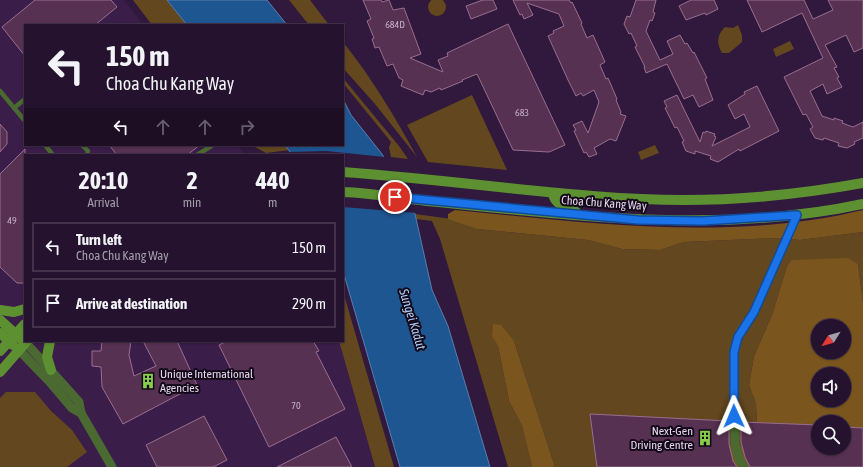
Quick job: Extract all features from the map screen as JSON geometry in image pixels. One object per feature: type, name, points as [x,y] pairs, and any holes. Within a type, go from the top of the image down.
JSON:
[{"type":"main road","name":"Choa Chu Kang Way","points":[[344,172],[416,178],[553,193],[637,199],[726,199],[790,194],[863,183]]},
{"type":"main road","name":"Choa Chu Kang Way","points":[[344,192],[638,220],[688,221],[797,215],[863,204]]},
{"type":"main road","points":[[553,193],[560,205],[582,215]]},
{"type":"main road","points":[[0,310],[14,312],[24,309]]},
{"type":"main road","points":[[0,320],[13,338]]},
{"type":"main road","points":[[0,351],[24,325]]},
{"type":"main road","points":[[0,333],[13,338],[24,345],[0,372]]},
{"type":"main road","points":[[50,342],[48,357],[52,370]]},
{"type":"street","points":[[744,467],[739,459],[735,443],[734,352],[738,337],[754,312],[797,215]]},
{"type":"street","points":[[24,345],[52,370],[79,402],[81,413],[112,467]]},
{"type":"street","points":[[24,345],[49,381],[72,408],[81,413]]},
{"type":"lane","points":[[0,91],[24,120]]},
{"type":"lane","points":[[14,108],[24,100]]},
{"type":"lane","points":[[46,146],[52,154]]},
{"type":"lane","points":[[83,146],[88,151],[88,154]]},
{"type":"lane","points":[[199,154],[211,146]]},
{"type":"shaded area","points":[[434,-1],[440,-1],[446,7],[443,13],[437,16],[431,13],[428,7]]},
{"type":"shaded area","points":[[0,0],[124,0],[142,24],[24,24],[24,146],[238,146],[244,154],[24,154],[24,342],[339,342],[375,467],[0,467]]},
{"type":"shaded area","points":[[133,0],[167,0],[186,24],[151,24]]},
{"type":"shaded area","points":[[289,0],[310,0],[328,24],[308,24]]},
{"type":"shaded area","points":[[738,25],[742,35],[742,42],[729,53],[722,53],[718,42],[720,33],[725,27],[733,28]]},
{"type":"shaded area","points":[[790,41],[794,49],[776,57],[773,49]]},
{"type":"shaded area","points":[[344,43],[383,98],[417,157],[375,104],[344,69]]},
{"type":"shaded area","points":[[344,79],[408,159],[391,157],[389,147],[391,142],[344,84]]},
{"type":"shaded area","points":[[472,95],[507,170],[428,162],[407,125]]},
{"type":"shaded area","points":[[655,145],[659,153],[641,160],[638,152]]},
{"type":"shaded area","points":[[253,146],[286,146],[290,150],[266,153]]},
{"type":"shaded area","points":[[455,210],[608,224],[659,227],[711,227],[762,225],[813,220],[863,210],[863,232],[800,240],[777,238],[684,242],[660,250],[622,249],[588,240],[477,229],[448,219],[448,214]]},
{"type":"shaded area","points":[[415,214],[452,219],[477,229],[588,240],[622,249],[660,250],[684,242],[777,238],[800,240],[863,232],[863,303],[858,264],[791,260],[787,266],[772,315],[754,356],[749,385],[756,404],[758,448],[729,445],[624,467],[555,467],[514,341],[492,337],[498,346],[509,401],[522,426],[532,467],[508,467],[440,239],[432,221],[416,219]]},
{"type":"shaded area","points":[[848,258],[858,264],[863,303],[863,467],[624,467],[729,445],[758,448],[756,404],[749,385],[754,356],[772,315],[787,266],[791,260]]},
{"type":"shaded area","points":[[344,294],[394,467],[375,467],[339,342],[344,342]]},
{"type":"shaded area","points":[[493,324],[501,325],[514,341],[555,467],[532,467],[522,426],[509,401],[498,346],[492,337]]},
{"type":"shaded area","points":[[6,392],[35,392],[51,411],[72,430],[87,452],[67,467],[0,467],[0,398]]},
{"type":"water","points":[[167,0],[267,0],[286,24],[186,24]]},
{"type":"water","name":"Sungei Kadut","points":[[344,101],[351,115],[382,154],[415,214],[432,290],[448,326],[490,467],[400,467],[344,274],[344,154],[291,154],[286,146],[344,146]]},
{"type":"pier","points":[[326,151],[385,157],[417,213],[344,207],[344,154],[289,154],[288,152]]},
{"type":"building","points":[[35,0],[111,0],[117,7],[96,24],[24,24],[24,55],[2,27]]},
{"type":"building","points":[[363,0],[381,0],[382,2],[389,0],[393,10],[404,8],[421,54],[410,58],[443,72],[438,60],[448,56],[447,53],[508,24],[565,145],[549,152],[513,150],[477,74],[441,90],[440,88],[431,92],[425,90],[423,95],[401,86],[403,80],[399,78],[393,64],[387,66],[379,47],[375,48],[372,39],[374,38],[367,21],[371,19]]},
{"type":"building","points":[[483,0],[493,0],[497,9],[471,19],[466,6]]},
{"type":"building","points":[[513,0],[569,0],[571,3],[572,2],[582,23],[581,24],[587,38],[593,35],[605,62],[600,65],[606,79],[608,78],[617,99],[616,100],[621,112],[620,114],[626,116],[616,141],[610,139],[594,148],[597,154],[589,157],[586,152],[584,153],[574,131],[576,130],[573,125],[582,121],[588,133],[599,102],[594,90],[583,96],[581,93],[576,96],[548,36],[554,33],[553,31],[564,26],[559,14],[527,3],[533,15],[524,19],[522,14],[520,15]]},
{"type":"building","points":[[636,0],[656,0],[653,12],[655,13],[652,21],[650,20],[646,31],[660,60],[673,54],[667,41],[680,35],[685,44],[687,43],[693,53],[694,52],[707,78],[705,79],[713,100],[699,107],[693,95],[684,99],[667,64],[646,73],[645,67],[635,47],[637,46],[631,33],[629,34],[624,24],[627,16],[630,17]]},
{"type":"building","points":[[691,0],[714,0],[718,9],[706,15],[705,13],[686,20],[679,6]]},
{"type":"building","points":[[747,0],[804,0],[813,19],[833,10],[828,0],[863,0],[863,48],[854,52],[846,35],[825,45],[837,67],[834,68],[842,87],[827,94],[823,84],[810,91],[822,116],[843,121],[842,123],[853,127],[863,122],[863,138],[854,142],[855,144],[847,148],[838,146],[839,143],[824,138],[823,140],[815,138],[810,129],[813,127],[806,114],[803,115],[784,77],[823,58],[802,13],[762,32]]},
{"type":"building","points":[[757,86],[779,131],[740,151],[739,149],[718,162],[710,159],[711,156],[695,151],[695,154],[686,151],[682,142],[684,141],[677,127],[675,128],[665,108],[667,107],[664,101],[677,95],[700,142],[703,132],[705,133],[706,131],[715,134],[714,136],[716,137],[712,146],[750,127],[744,114],[735,119],[728,105],[745,94],[744,92]]},
{"type":"building","points":[[0,124],[7,132],[7,144],[0,152]]},
{"type":"building","points":[[110,146],[199,146],[188,154],[116,154]]},
{"type":"building","points":[[25,149],[24,283],[17,283],[0,267],[0,174]]},
{"type":"building","name":"Unique International Agencies","points":[[102,342],[131,342],[129,355],[134,376],[156,366],[144,342],[177,342],[197,385],[123,424],[102,387],[101,367],[92,366],[92,351],[101,351]]},
{"type":"building","points":[[225,342],[314,342],[319,351],[316,352],[345,409],[269,447],[219,345]]},
{"type":"building","points":[[590,414],[729,421],[729,444],[733,461],[737,467],[597,467]]},
{"type":"building","points":[[204,416],[227,460],[213,467],[157,467],[146,445]]},
{"type":"building","points":[[741,422],[811,425],[811,455],[851,455],[851,427],[863,428],[863,467],[750,467],[745,457],[741,442]]},
{"type":"building","points":[[336,437],[352,467],[277,467]]},
{"type":"place","name":"Unique International Agencies","points":[[148,381]]},
{"type":"place","name":"Next-Gen Driving Centre","points":[[705,438]]},
{"type":"route","points":[[395,197],[638,220],[703,221],[797,215],[754,312],[738,337],[734,352],[734,416]]}]
